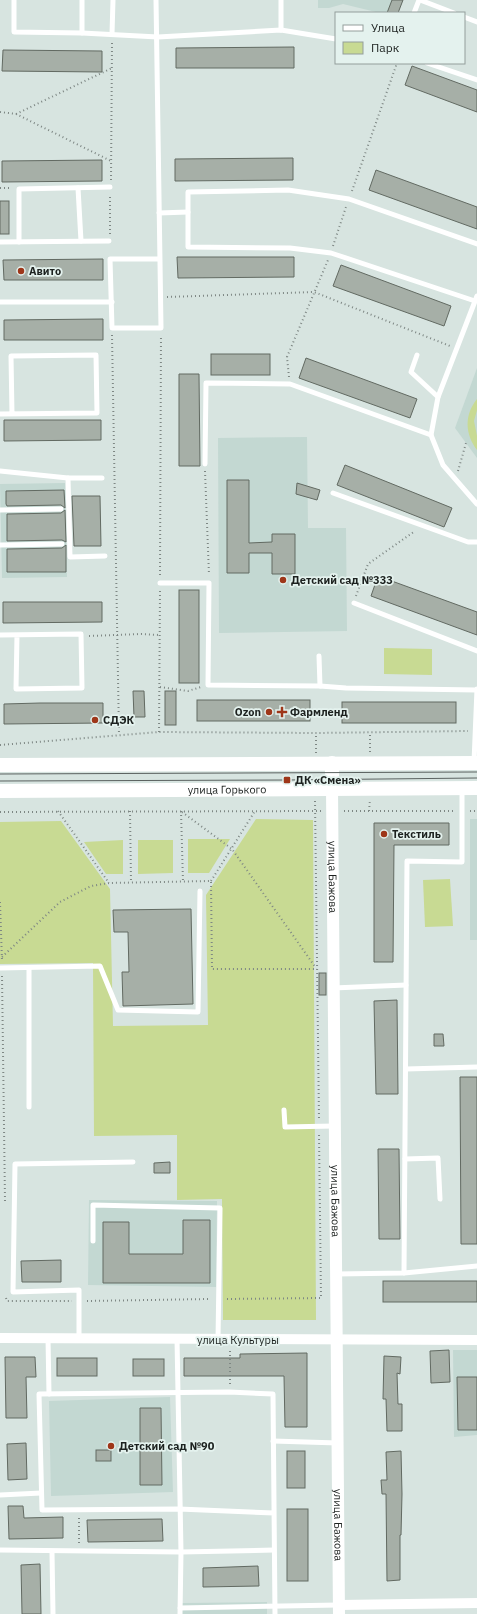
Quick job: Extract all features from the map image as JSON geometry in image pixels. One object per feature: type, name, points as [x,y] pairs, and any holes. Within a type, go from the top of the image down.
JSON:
[{"type":"main road","points":[[332,763],[332,788]]},
{"type":"main road","points":[[0,765],[476,763]]},
{"type":"main road","name":"улица Горького","points":[[0,791],[477,788]]},
{"type":"street","name":"улица Бажова","points":[[332,788],[339,1610]]},
{"type":"street","name":"улица Культуры","points":[[0,1338],[477,1340]]},
{"type":"street","points":[[339,1610],[477,1603]]},
{"type":"lane","points":[[14,0],[14,32],[158,36],[281,30],[335,39]]},
{"type":"lane","points":[[82,0],[82,33]]},
{"type":"lane","points":[[112,0],[112,34]]},
{"type":"lane","points":[[156,0],[158,36],[159,259],[161,328],[112,328],[110,259],[159,259]]},
{"type":"lane","points":[[281,0],[281,30]]},
{"type":"lane","points":[[414,12],[419,0],[451,12]]},
{"type":"lane","points":[[465,17],[477,22]]},
{"type":"lane","points":[[430,64],[477,80]]},
{"type":"lane","points":[[19,242],[19,188],[110,187]]},
{"type":"lane","points":[[78,188],[81,242]]},
{"type":"lane","points":[[477,244],[349,199],[288,190],[188,192],[188,247],[290,248],[331,253],[476,298],[438,397],[431,435],[443,465],[477,504]]},
{"type":"lane","points":[[159,213],[188,212]]},
{"type":"lane","points":[[0,242],[110,241]]},
{"type":"lane","points":[[0,302],[112,302]]},
{"type":"lane","points":[[0,414],[12,414],[97,413],[96,355],[11,356],[12,414]]},
{"type":"lane","points":[[416,355],[411,372],[438,397]]},
{"type":"lane","points":[[205,464],[206,383],[290,384],[431,435]]},
{"type":"lane","points":[[0,471],[68,478],[102,478]]},
{"type":"lane","points":[[68,478],[70,557],[105,556]]},
{"type":"lane","points":[[333,493],[468,542],[477,542]]},
{"type":"lane","points":[[0,510],[61,508]]},
{"type":"lane","points":[[0,546],[62,544]]},
{"type":"lane","points":[[160,583],[209,583],[208,685],[477,690],[476,763]]},
{"type":"lane","points":[[354,604],[477,651]]},
{"type":"lane","points":[[0,636],[17,635],[81,634],[82,688],[16,689],[17,635]]},
{"type":"lane","points":[[319,656],[320,686]]},
{"type":"lane","points":[[404,1273],[407,861],[462,862],[462,788]]},
{"type":"lane","points":[[1,968],[100,966],[118,1010],[198,1012],[200,891]]},
{"type":"lane","points":[[29,968],[29,1107]]},
{"type":"lane","points":[[333,988],[406,985]]},
{"type":"lane","points":[[406,1069],[477,1067]]},
{"type":"lane","points":[[284,1110],[285,1127],[335,1126]]},
{"type":"lane","points":[[405,1159],[438,1158],[440,1199]]},
{"type":"lane","points":[[79,1338],[79,1290],[13,1292],[15,1164],[132,1162]]},
{"type":"lane","points":[[93,1241],[93,1205],[220,1208],[218,1340]]},
{"type":"lane","points":[[336,1274],[404,1273],[477,1266]]},
{"type":"lane","points":[[48,1338],[49,1394]]},
{"type":"lane","points":[[176,1339],[181,1552],[180,1611],[275,1606],[339,1610]]},
{"type":"lane","points":[[274,1513],[180,1509],[42,1510],[39,1394],[230,1392],[273,1394],[275,1606],[274,1614]]},
{"type":"lane","points":[[273,1441],[338,1443]]},
{"type":"lane","points":[[0,1495],[41,1493]]},
{"type":"lane","points":[[0,1550],[52,1552],[181,1552],[274,1550]]},
{"type":"lane","points":[[52,1552],[53,1614]]},
{"type":"path","points":[[110,241],[112,34]]},
{"type":"path","points":[[290,384],[287,356],[331,253],[396,64]]},
{"type":"path","points":[[16,114],[112,68]]},
{"type":"path","points":[[0,112],[16,114],[111,161]]},
{"type":"path","points":[[0,188],[19,188]]},
{"type":"path","points":[[160,298],[314,292],[457,348]]},
{"type":"path","points":[[112,328],[120,735]]},
{"type":"path","points":[[159,732],[161,328]]},
{"type":"path","points":[[456,480],[466,443]]},
{"type":"path","points":[[205,464],[209,583]]},
{"type":"path","points":[[354,604],[368,564],[422,525]]},
{"type":"path","points":[[81,637],[141,634],[160,635]]},
{"type":"path","points":[[160,687],[188,691],[208,685]]},
{"type":"path","points":[[0,745],[159,732],[324,733],[476,731]]},
{"type":"path","points":[[130,811],[131,883]]},
{"type":"path","points":[[181,811],[232,849],[317,968]]},
{"type":"path","points":[[181,811],[183,882]]},
{"type":"path","points":[[255,811],[211,881],[212,969],[317,968]]},
{"type":"path","points":[[6,1294],[6,1301],[321,1298],[316,811]]},
{"type":"path","points":[[0,812],[477,811]]},
{"type":"path","points":[[58,812],[109,883]]},
{"type":"path","points":[[2,957],[60,902],[91,886],[109,883],[211,881]]},
{"type":"path","points":[[0,902],[5,1206]]},
{"type":"path","points":[[230,1339],[230,1392]]},
{"type":"path","points":[[78,1510],[79,1551]]},
{"type":"shaded area","points":[[318,0],[403,0],[398,12],[376,12],[343,4],[329,8],[318,8]]},
{"type":"shaded area","points":[[477,368],[477,458],[455,428]]},
{"type":"shaded area","name":"Детский сад №333","points":[[307,437],[308,528],[346,528],[347,631],[219,633],[218,438]]},
{"type":"shaded area","points":[[65,483],[67,577],[2,578],[0,484]]},
{"type":"shaded area","points":[[470,819],[477,819],[477,940],[470,940]]},
{"type":"shaded area","points":[[89,1200],[217,1201],[216,1287],[88,1285]]},
{"type":"shaded area","points":[[453,1350],[477,1350],[477,1435],[454,1437]]},
{"type":"shaded area","name":"Детский сад №90","points":[[170,1397],[173,1492],[51,1496],[49,1401]]},
{"type":"shaded area","points":[[267,1602],[267,1614],[182,1614],[182,1603]]},
{"type":"green space","points":[[477,399],[477,410],[474,421],[477,436],[477,450],[468,431],[468,418]]},
{"type":"green space","points":[[384,648],[432,649],[432,675],[384,674]]},
{"type":"green space","points":[[256,819],[313,820],[316,1320],[223,1320],[222,1199],[177,1200],[177,1135],[94,1136],[93,963],[0,964],[0,822],[61,821],[110,889],[113,1026],[208,1025],[206,895]]},
{"type":"green space","points":[[188,839],[230,839],[209,873],[188,873]]},
{"type":"green space","points":[[123,840],[123,874],[106,874],[84,842]]},
{"type":"green space","points":[[138,840],[173,840],[173,873],[138,874]]},
{"type":"green space","points":[[450,879],[453,926],[425,927],[423,880]]},
{"type":"building","points":[[392,0],[403,0],[398,12],[387,12]]},
{"type":"building","points":[[294,47],[294,68],[176,68],[176,48]]},
{"type":"building","points":[[3,50],[102,51],[102,72],[2,71]]},
{"type":"building","points":[[412,66],[477,90],[477,112],[405,85]]},
{"type":"building","points":[[293,158],[293,180],[175,181],[175,159]]},
{"type":"building","points":[[102,160],[102,181],[2,182],[2,161]]},
{"type":"building","points":[[376,170],[477,207],[477,229],[369,190]]},
{"type":"building","points":[[0,201],[9,201],[9,234],[0,234]]},
{"type":"building","points":[[177,257],[294,257],[294,277],[178,278]]},
{"type":"building","points":[[103,259],[103,280],[4,280],[3,260]]},
{"type":"building","points":[[341,265],[451,306],[444,326],[333,286]]},
{"type":"building","points":[[103,319],[103,340],[4,340],[4,320]]},
{"type":"building","points":[[211,354],[270,354],[270,375],[211,375]]},
{"type":"building","points":[[306,358],[417,399],[410,418],[299,378]]},
{"type":"building","points":[[179,374],[199,374],[200,466],[179,466]]},
{"type":"building","points":[[4,420],[101,420],[101,440],[4,441]]},
{"type":"building","points":[[345,465],[452,508],[444,527],[337,485]]},
{"type":"building","points":[[227,480],[249,480],[249,543],[272,542],[272,534],[295,534],[295,574],[272,574],[272,553],[249,553],[249,573],[227,573]]},
{"type":"building","points":[[297,483],[320,490],[317,500],[296,494]]},
{"type":"building","points":[[64,490],[65,508],[61,505],[7,506],[6,504],[6,491]]},
{"type":"building","points":[[72,496],[100,496],[101,546],[74,546]]},
{"type":"building","points":[[65,510],[66,542],[62,540],[7,541],[7,514],[61,513]]},
{"type":"building","points":[[66,545],[66,572],[7,572],[7,549],[62,548]]},
{"type":"building","points":[[378,576],[477,612],[477,635],[371,596]]},
{"type":"building","points":[[179,590],[199,590],[199,683],[179,683]]},
{"type":"building","points":[[3,602],[102,602],[102,622],[3,623]]},
{"type":"building","points":[[133,691],[144,691],[145,717],[134,717]]},
{"type":"building","points":[[165,691],[176,691],[176,725],[165,725]]},
{"type":"building","points":[[197,700],[310,700],[310,721],[197,721]]},
{"type":"building","points":[[342,702],[456,702],[456,723],[342,723]]},
{"type":"building","points":[[103,703],[103,723],[4,724],[4,704]]},
{"type":"building","points":[[374,823],[449,823],[449,845],[394,845],[393,962],[374,962]]},
{"type":"building","points":[[191,909],[193,1004],[123,1006],[122,972],[129,972],[128,932],[114,932],[113,910]]},
{"type":"building","points":[[319,973],[326,973],[326,995],[319,995]]},
{"type":"building","points":[[397,1000],[398,1094],[376,1094],[374,1001]]},
{"type":"building","points":[[434,1034],[443,1034],[444,1046],[434,1046]]},
{"type":"building","points":[[460,1077],[477,1077],[477,1244],[461,1244]]},
{"type":"building","points":[[378,1149],[399,1149],[400,1239],[379,1239]]},
{"type":"building","points":[[170,1162],[170,1173],[154,1173],[154,1163]]},
{"type":"building","points":[[183,1220],[210,1220],[210,1283],[103,1283],[103,1222],[129,1222],[129,1254],[183,1254]]},
{"type":"building","points":[[61,1260],[61,1282],[22,1282],[21,1261]]},
{"type":"building","points":[[383,1281],[477,1281],[477,1302],[383,1302]]},
{"type":"building","points":[[449,1350],[450,1382],[431,1383],[430,1351]]},
{"type":"building","points":[[307,1353],[307,1427],[285,1427],[284,1376],[184,1376],[184,1358],[240,1358],[240,1354]]},
{"type":"building","points":[[384,1356],[401,1357],[400,1374],[397,1373],[398,1404],[402,1404],[402,1431],[387,1431],[386,1399],[383,1399]]},
{"type":"building","points":[[5,1357],[35,1357],[36,1377],[26,1377],[27,1418],[6,1418]]},
{"type":"building","points":[[57,1358],[97,1358],[97,1376],[57,1376]]},
{"type":"building","points":[[133,1359],[164,1359],[164,1376],[133,1376]]},
{"type":"building","points":[[457,1377],[477,1377],[477,1430],[458,1430]]},
{"type":"building","points":[[140,1408],[161,1408],[162,1485],[140,1485]]},
{"type":"building","points":[[26,1443],[27,1479],[8,1480],[7,1444]]},
{"type":"building","points":[[96,1450],[111,1450],[111,1461],[96,1461]]},
{"type":"building","points":[[287,1451],[305,1451],[305,1488],[287,1488]]},
{"type":"building","points":[[401,1451],[402,1494],[400,1580],[387,1581],[386,1494],[382,1494],[381,1480],[387,1480],[386,1452]]},
{"type":"building","points":[[8,1506],[23,1506],[24,1518],[63,1517],[63,1538],[9,1539]]},
{"type":"building","points":[[287,1509],[308,1509],[308,1581],[287,1581]]},
{"type":"building","points":[[162,1519],[163,1541],[88,1542],[87,1520]]},
{"type":"building","points":[[40,1564],[41,1614],[22,1614],[21,1565]]},
{"type":"building","points":[[258,1566],[259,1586],[203,1587],[203,1568]]},
{"type":"tram line","points":[[0,774],[477,772]]},
{"type":"tram line","points":[[0,781],[477,778]]},
{"type":"place","name":"Авито","points":[[21,271]]},
{"type":"place","name":"Детский сад №333","points":[[283,580]]},
{"type":"place","name":"Ozon","points":[[269,712]]},
{"type":"place","name":"Фармленд","points":[[282,712]]},
{"type":"place","name":"СДЭК","points":[[95,720]]},
{"type":"place","name":"ДК «Смена»","points":[[287,780]]},
{"type":"place","name":"Текстиль","points":[[384,834]]},
{"type":"place","name":"Детский сад №90","points":[[111,1446]]}]
